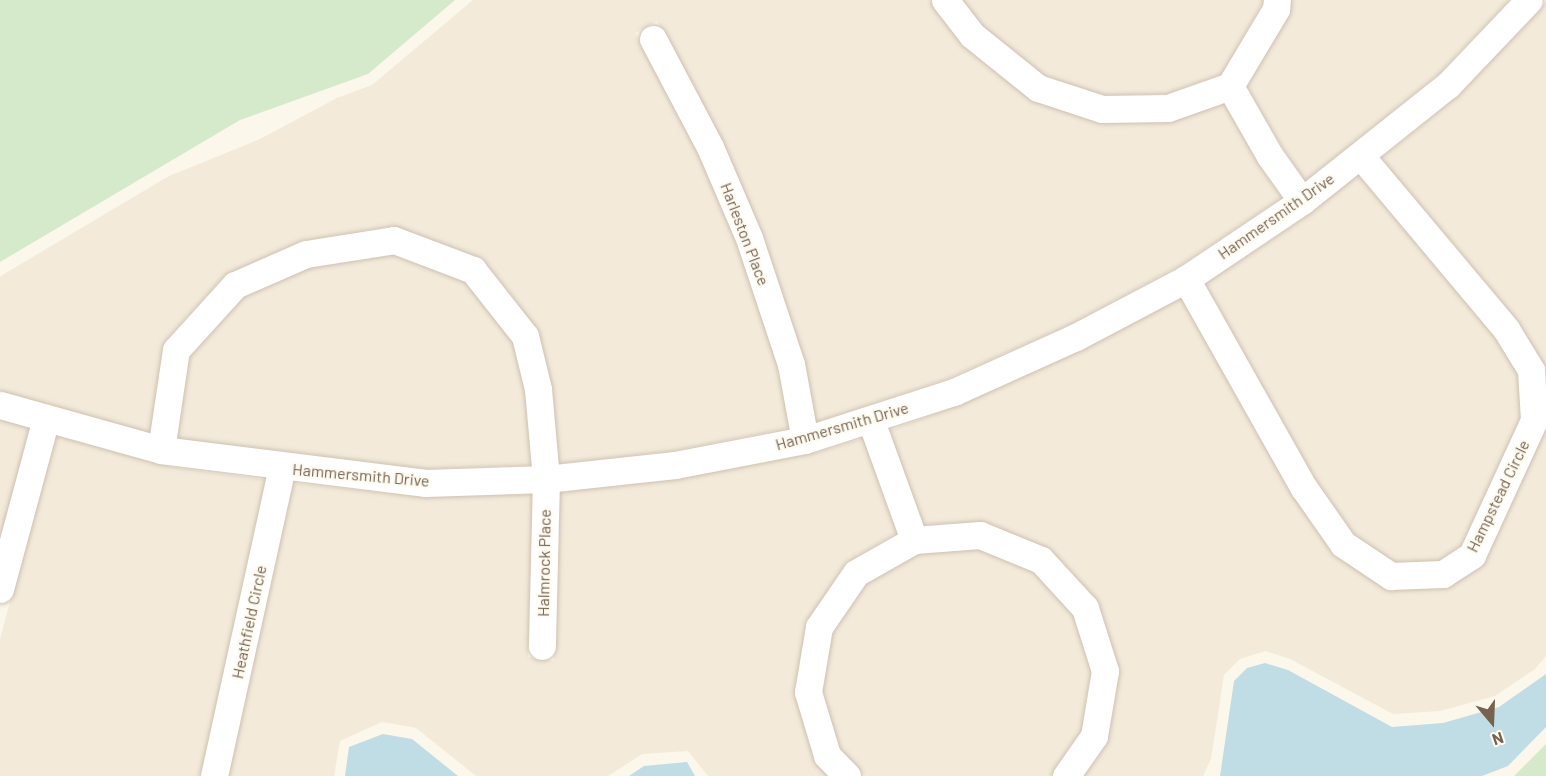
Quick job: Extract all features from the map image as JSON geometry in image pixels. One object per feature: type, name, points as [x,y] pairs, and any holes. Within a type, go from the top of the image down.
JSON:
[{"type":"street","points":[[945,0],[972,36],[1038,88],[1102,109],[1168,108],[1230,86],[1276,9],[1277,0]]},
{"type":"street","name":"Hammersmith Drive","points":[[0,405],[161,450],[282,468],[426,483],[546,479],[675,465],[805,440],[871,421],[954,392],[1076,337],[1186,279],[1302,201],[1448,86],[1528,0]]},
{"type":"street","name":"Harleston Place","points":[[653,39],[710,147],[749,238],[791,364],[805,440]]},
{"type":"street","points":[[1230,86],[1270,156],[1302,201]]},
{"type":"street","name":"Hampstead Circle","points":[[1186,279],[1304,488],[1343,544],[1391,576],[1443,574],[1472,555],[1534,420],[1531,370],[1506,329],[1361,156]]},
{"type":"street","name":"Halmrock Place","points":[[161,450],[176,350],[235,285],[306,254],[394,240],[473,270],[525,336],[538,389],[546,479],[542,646]]},
{"type":"street","points":[[0,589],[46,419]]},
{"type":"street","points":[[871,421],[914,540]]},
{"type":"street","name":"Heathfield Circle","points":[[213,776],[282,468]]},
{"type":"street","points":[[847,776],[827,755],[808,692],[819,627],[856,573],[914,540],[980,535],[1041,560],[1086,608],[1104,671],[1094,736],[1066,776]]},
{"type":"shaded area","points":[[473,0],[929,0],[963,44],[1032,100],[1099,123],[1169,122],[1225,103],[1283,197],[1179,266],[1070,324],[949,378],[814,423],[721,141],[657,21],[635,33],[699,153],[738,243],[778,367],[790,428],[672,451],[557,464],[550,386],[483,261],[391,226],[301,241],[225,275],[166,340],[151,433],[0,391],[0,277],[169,176],[258,140],[337,98],[372,85]]},
{"type":"shaded area","points":[[961,0],[1264,0],[1222,74],[1166,94],[1103,95],[1044,76],[981,25]]},
{"type":"shaded area","points":[[1290,0],[1509,0],[1439,74],[1304,182],[1245,87],[1287,17]]},
{"type":"shaded area","points":[[1546,2],[1546,399],[1380,159],[1457,96]]},
{"type":"shaded area","points":[[1359,174],[1496,337],[1519,374],[1521,416],[1462,545],[1438,561],[1394,562],[1351,534],[1314,480],[1204,284],[1301,220]]},
{"type":"shaded area","points":[[393,255],[466,282],[514,342],[525,390],[532,465],[425,469],[176,438],[188,357],[242,298],[310,268]]},
{"type":"shaded area","points":[[1182,297],[1336,556],[1385,588],[1444,588],[1479,568],[1546,426],[1546,656],[1535,669],[1495,696],[1440,711],[1393,714],[1290,659],[1265,651],[1240,659],[1224,675],[1211,759],[1203,776],[1083,776],[1107,740],[1117,675],[1050,550],[983,522],[922,525],[888,431],[959,405],[1082,350]]},
{"type":"shaded area","points":[[0,419],[30,428],[0,539]]},
{"type":"shaded area","points":[[55,435],[171,467],[266,480],[207,756],[199,776],[0,776],[0,639]]},
{"type":"shaded area","points":[[864,438],[898,532],[846,563],[806,623],[796,688],[829,776],[708,776],[688,751],[642,754],[608,776],[476,776],[416,728],[382,722],[340,741],[334,776],[228,776],[292,483],[425,497],[533,494],[528,657],[554,661],[560,492],[678,479],[819,452]]},
{"type":"shaded area","points":[[979,549],[1035,572],[1074,615],[1091,671],[1082,730],[1050,776],[865,776],[838,748],[821,691],[831,633],[865,584],[918,554]]},
{"type":"green space","points":[[0,0],[455,0],[368,74],[240,120],[0,262]]},
{"type":"green space","points":[[1546,744],[1546,776],[1514,776]]},
{"type":"water","points":[[1265,663],[1288,670],[1392,727],[1443,723],[1499,707],[1546,674],[1546,727],[1508,766],[1482,776],[1220,776],[1234,681],[1247,668]]},
{"type":"water","points":[[383,734],[412,739],[458,776],[345,776],[349,747]]},
{"type":"water","points":[[687,762],[695,776],[629,776],[644,766]]}]
